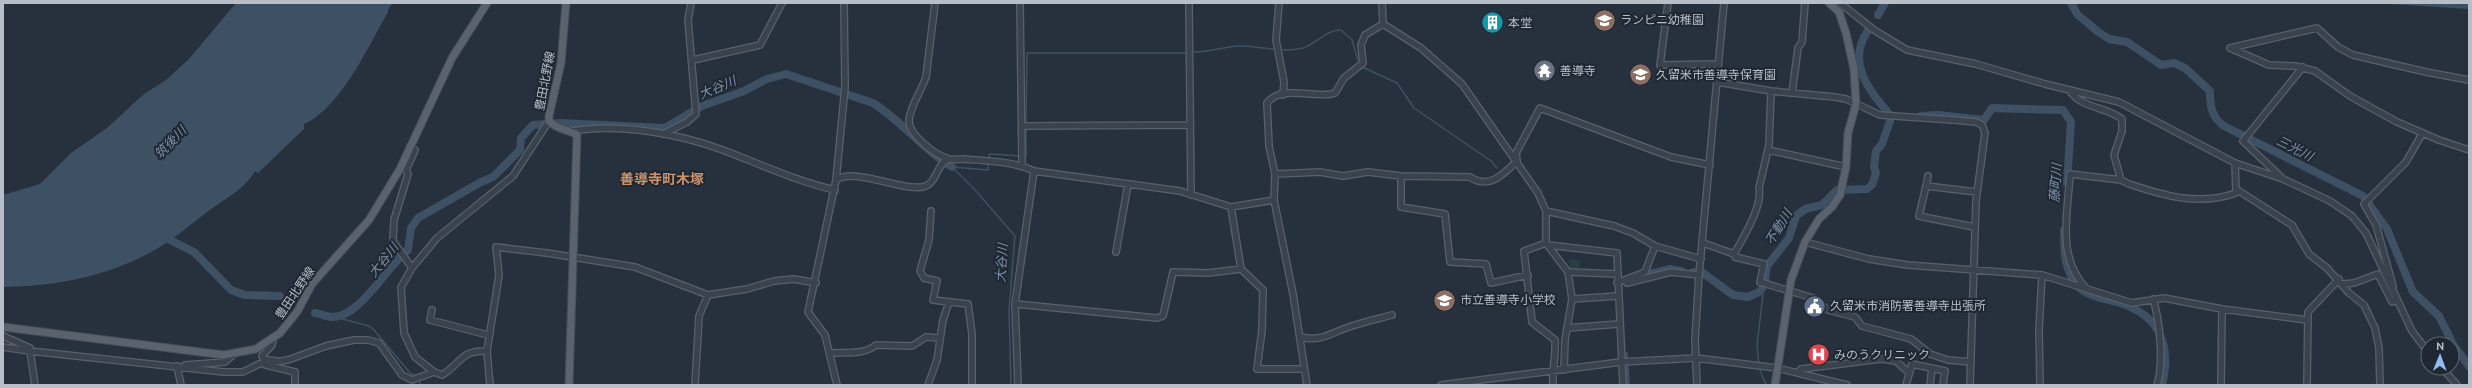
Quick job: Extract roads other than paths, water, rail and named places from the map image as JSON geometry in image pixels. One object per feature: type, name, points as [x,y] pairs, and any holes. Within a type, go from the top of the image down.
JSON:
[{"type":"main road","name":"豊田北野線","points":[[3,327],[233,355],[256,349],[273,340],[293,318],[312,284],[369,220],[397,175],[448,64],[487,3]]},
{"type":"main road","name":"豊田北野線","points":[[566,3],[561,63],[549,121],[553,126],[572,131]]},
{"type":"main road","points":[[1775,385],[1789,291],[1805,242],[1819,219],[1832,207],[1840,194],[1844,182],[1846,167],[1848,133],[1856,104],[1854,69],[1846,33],[1839,12],[1829,3]]},
{"type":"main road","points":[[569,385],[577,141],[577,135],[572,131]]},
{"type":"street","points":[[663,134],[687,122],[696,114],[693,60],[688,20],[691,3]]},
{"type":"street","points":[[693,60],[760,45],[782,3]]},
{"type":"street","points":[[837,385],[825,335],[809,314],[816,283],[823,237],[835,190],[845,88],[844,3]]},
{"type":"street","points":[[935,3],[926,77],[922,89],[914,100],[909,120],[910,128],[915,136],[932,150],[948,159],[1022,166],[1034,171],[1128,184],[1191,195],[1232,207],[1274,200]]},
{"type":"street","points":[[1020,3],[1022,166]]},
{"type":"street","points":[[1189,3],[1191,195]]},
{"type":"street","points":[[1279,3],[1276,40],[1284,82],[1283,95]]},
{"type":"street","points":[[1382,3],[1383,24]]},
{"type":"street","points":[[1668,3],[1660,65],[1717,64]]},
{"type":"street","points":[[1697,385],[1695,340],[1699,275],[1710,165],[1717,64],[1724,3]]},
{"type":"street","points":[[1792,93],[1798,48],[1802,42],[1805,3]]},
{"type":"street","points":[[1840,3],[1874,30],[1907,50],[1976,64],[2068,90],[2119,102],[2235,163],[2283,179],[2330,201],[2352,216],[2366,233],[2412,331],[2420,342]]},
{"type":"street","points":[[1308,385],[1304,369],[1301,338],[1274,200],[1274,174],[1269,146],[1267,102],[1274,97],[1293,93],[1323,95],[1335,93],[1344,78],[1362,63],[1361,45],[1365,35],[1383,24]]},
{"type":"street","points":[[1383,24],[1421,48],[1462,84],[1538,193],[1546,211],[1547,244],[1568,272],[1572,299],[1564,370]]},
{"type":"street","points":[[2469,80],[2426,72],[2353,55],[2338,47],[2317,28],[2230,48],[2269,65],[2303,67],[2316,71],[2360,102],[2422,134],[2469,150]]},
{"type":"street","points":[[2283,179],[2245,139],[2303,67]]},
{"type":"street","points":[[1716,82],[1792,93],[1835,97],[1856,104],[1880,116],[1980,123],[1985,133],[1974,227],[1970,385]]},
{"type":"street","points":[[1734,254],[1754,216],[1760,194],[1759,188],[1768,150],[1770,90]]},
{"type":"street","points":[[2068,90],[2081,102],[2113,113],[2122,119],[2122,131],[2114,155],[2121,180]]},
{"type":"street","points":[[1517,161],[1516,153],[1540,108],[1671,157],[1710,165]]},
{"type":"street","points":[[487,351],[474,351],[465,354],[450,370],[442,375],[434,372],[415,357],[404,333],[401,287],[412,268],[436,238],[513,176],[549,121]]},
{"type":"street","points":[[1022,126],[1190,125]]},
{"type":"street","points":[[572,131],[629,130],[663,134],[718,148],[798,180],[835,190]]},
{"type":"street","points":[[2393,291],[2391,274],[2378,233],[2364,204],[2406,162],[2422,134]]},
{"type":"street","points":[[410,146],[415,150],[406,170],[408,174],[394,220],[393,241],[412,268]]},
{"type":"street","points":[[1768,150],[1846,167]]},
{"type":"street","points":[[836,180],[842,177],[856,177],[920,188],[931,182],[943,162],[948,159]]},
{"type":"street","points":[[1274,174],[1320,172],[1343,176],[1368,172],[1401,176],[1470,177],[1476,181],[1489,183],[1503,175],[1517,161]]},
{"type":"street","points":[[2085,289],[2074,274],[2067,253],[2066,227],[2070,174],[2121,180],[2156,193],[2183,199],[2222,197],[2236,192],[2235,163]]},
{"type":"street","points":[[1018,385],[1015,304],[1018,274],[1030,213],[1034,171]]},
{"type":"street","points":[[1401,176],[1401,207],[1444,214],[1450,262],[1486,264],[1491,283],[1528,275]]},
{"type":"street","points":[[1928,176],[1919,216],[1974,227]]},
{"type":"street","points":[[1116,252],[1128,184]]},
{"type":"street","points":[[1926,186],[1977,192]]},
{"type":"street","points":[[2236,189],[2292,225],[2309,254],[2338,279],[2349,293],[2364,305],[2375,328],[2379,348],[2380,385]]},
{"type":"street","points":[[1232,207],[1242,270],[1263,290],[1262,330],[1257,369],[1304,369]]},
{"type":"street","points":[[931,211],[929,240],[920,271],[924,278],[937,281],[933,300],[967,303],[970,308],[972,385]]},
{"type":"street","points":[[1546,211],[1614,226],[1655,246],[1701,259]]},
{"type":"street","points":[[1805,242],[1869,259],[1972,271],[2042,275],[2132,303],[2153,298],[2164,298],[2222,310],[2245,311],[2279,318],[2307,320]]},
{"type":"street","points":[[1703,243],[1734,254],[1735,257],[1764,264],[1763,282],[1814,298],[1828,310],[1855,317],[1862,326],[1911,338],[1930,354],[1948,360],[1971,362]]},
{"type":"street","points":[[1553,385],[1552,371],[1556,362],[1555,340],[1532,322],[1528,275],[1524,251],[1547,244],[1618,253],[1617,283],[1623,362],[1623,385]]},
{"type":"street","points":[[1617,283],[1645,272],[1655,246]]},
{"type":"street","points":[[490,385],[487,351],[488,335],[499,275],[496,247],[635,267],[708,295],[747,289],[774,281],[794,279],[816,283]]},
{"type":"street","points":[[1015,304],[1156,318],[1163,316],[1173,272],[1208,274],[1242,270]]},
{"type":"street","points":[[1568,272],[1617,274]]},
{"type":"street","points":[[1626,284],[1672,272],[1699,275]]},
{"type":"street","points":[[2343,284],[2354,283],[2378,274],[2392,302],[2397,300]]},
{"type":"street","points":[[2040,385],[2039,330],[2042,275]]},
{"type":"street","points":[[2307,385],[2307,320],[2310,309],[2338,279]]},
{"type":"street","points":[[695,385],[699,316],[708,295]]},
{"type":"street","points":[[1572,299],[1618,296]]},
{"type":"street","points":[[2153,298],[2159,329],[2161,360],[2157,385]]},
{"type":"street","points":[[928,385],[937,360],[940,338],[949,302]]},
{"type":"street","points":[[432,310],[430,320],[488,335]]},
{"type":"street","points":[[2221,385],[2222,310]]},
{"type":"street","points":[[1301,338],[1313,340],[1332,335],[1347,327],[1392,315]]},
{"type":"street","points":[[1568,328],[1619,324]]},
{"type":"street","points":[[3,336],[30,348],[35,385]]},
{"type":"street","points":[[830,353],[871,350],[876,345],[912,346],[926,337],[940,338]]},
{"type":"street","points":[[273,340],[272,344],[262,356],[263,359],[280,362]]},
{"type":"street","points":[[266,365],[280,362],[326,346],[354,340],[368,340],[379,343],[402,375],[412,380],[434,372]]},
{"type":"street","points":[[3,347],[243,372],[259,364],[294,372],[295,385]]},
{"type":"street","points":[[177,366],[225,362],[233,355]]},
{"type":"street","points":[[1440,385],[1477,383],[1623,362],[1696,358],[1759,367],[1777,368],[1847,385]]},
{"type":"street","points":[[1798,373],[1802,369],[1881,359],[1896,361],[1908,372]]},
{"type":"street","points":[[1906,385],[1908,372],[1912,364],[1946,371],[1943,385]]},
{"type":"street","points":[[177,366],[181,385]]},
{"type":"street","points":[[1930,385],[1932,368]]},
{"type":"street","points":[[2449,376],[2457,385]]},
{"type":"water","name":"筑後川","points":[[236,3],[393,3],[388,9],[388,12],[363,58],[330,105],[317,116],[304,124],[304,129],[258,173],[255,171],[247,182],[229,197],[175,237],[135,260],[99,274],[42,285],[3,287],[3,195],[40,184],[71,153],[107,128],[144,94],[166,80],[189,59]]},
{"type":"water","points":[[2388,3],[2469,3],[2469,9],[2391,4]]},
{"type":"waterway","name":"不動川","points":[[1878,15],[1885,3]]},
{"type":"waterway","name":"三光川","points":[[2071,3],[2077,14],[2109,39],[2127,42],[2161,65],[2174,63],[2185,68],[2210,91],[2212,110],[2216,119],[2224,126],[2363,196],[2387,229],[2413,292],[2439,316],[2454,346],[2469,366]]},
{"type":"waterway","points":[[1192,52],[1204,52],[1238,46],[1295,50],[1308,46],[1330,32],[1341,30],[1352,40],[1359,64]]},
{"type":"waterway","name":"不動川","points":[[1867,32],[1861,44],[1859,55],[1860,66],[1868,87],[1890,115]]},
{"type":"waterway","points":[[1026,124],[1027,53],[1188,53]]},
{"type":"waterway","points":[[1362,67],[1397,83],[1414,108],[1491,161],[1497,168]]},
{"type":"waterway","name":"大谷川","points":[[315,313],[333,317],[343,315],[353,309],[408,250],[411,228],[418,218],[481,182],[493,177],[520,150],[521,138],[533,125],[560,123],[665,128],[702,106],[744,91],[767,79],[786,74],[873,103],[893,118],[931,152],[952,167]]},
{"type":"waterway","name":"藤町川","points":[[1921,116],[1938,115],[1984,120],[1992,108],[2063,110],[2071,122],[2067,183]]},
{"type":"waterway","name":"不動川","points":[[1693,272],[1703,273],[1733,295],[1748,297],[1759,292],[1764,286],[1767,266],[1789,238],[1796,216],[1805,209],[1822,205],[1837,190],[1867,189],[1872,185],[1876,173],[1874,167],[1876,151],[1882,144],[1890,121]]},
{"type":"waterway","points":[[1024,156],[1026,156],[1026,127]]},
{"type":"waterway","points":[[952,167],[988,170],[989,154],[1021,156]]},
{"type":"waterway","name":"大谷川","points":[[952,167],[976,191],[1015,236],[1009,310],[1011,385]]},
{"type":"waterway","name":"藤町川","points":[[2064,230],[2066,263],[2068,270],[2076,284],[2082,290],[2090,294],[2131,307],[2143,314],[2159,333],[2165,356],[2165,370],[2162,385]]},
{"type":"waterway","name":"大谷川","points":[[160,235],[194,252],[231,290],[245,295],[280,296]]},
{"type":"waterway","name":"不動川","points":[[1638,277],[1670,269],[1681,271]]},
{"type":"waterway","points":[[1759,365],[1757,345],[1764,286]]},
{"type":"waterway","points":[[335,317],[369,326],[411,374],[417,376]]},
{"type":"waterway","name":"不動川","points":[[1624,355],[1626,385]]},
{"type":"waterway","points":[[1759,368],[1766,385]]},
{"type":"waterway","points":[[418,379],[421,385]]},
{"type":"place","name":"ランピニ幼稚園","points":[[1605,20]]},
{"type":"place","name":"本堂","points":[[1492,23]]},
{"type":"place","name":"善導寺","points":[[1544,71]]},
{"type":"place","name":"久留米市善導寺保育園","points":[[1641,75]]},
{"type":"place","name":"市立善導寺小学校","points":[[1444,300]]},
{"type":"place","name":"久留米市消防署善導寺出張所","points":[[1814,306]]},
{"type":"place","name":"みのうクリニック","points":[[1819,355]]},
{"type":"district","name":"善導寺町木塚","points":[[662,179]]}]
